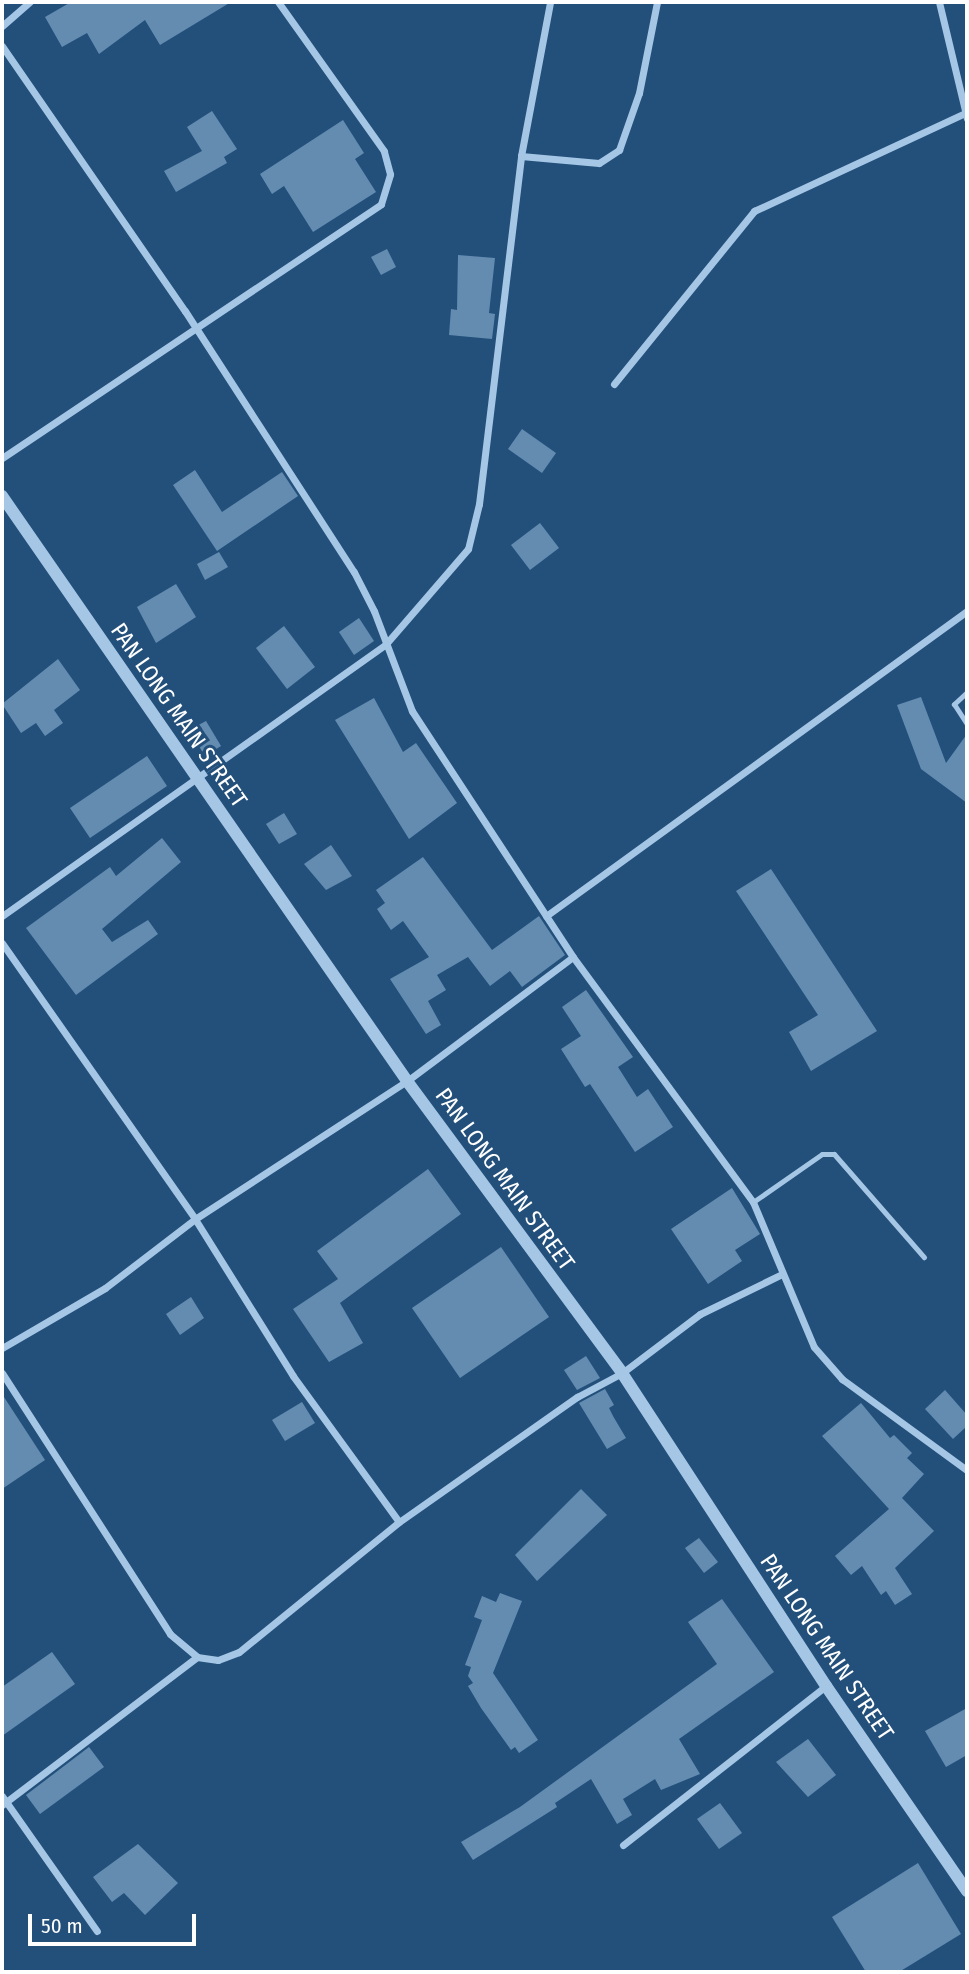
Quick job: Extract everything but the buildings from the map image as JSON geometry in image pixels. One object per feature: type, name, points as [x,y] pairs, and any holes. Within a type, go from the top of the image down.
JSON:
[{"type":"street","points":[[2,26],[30,2]]},
{"type":"street","points":[[2,458],[195,326],[381,204],[390,174],[384,150],[278,2]]},
{"type":"street","points":[[2,916],[385,645],[468,549],[479,504],[521,156],[550,2]]},
{"type":"street","points":[[521,156],[599,163],[619,150],[639,93],[657,2]]},
{"type":"street","points":[[614,384],[754,211],[966,116],[939,2]]},
{"type":"street","points":[[2,46],[195,326],[354,572],[412,711],[573,957],[753,1202],[814,1347],[842,1379],[967,1470]]},
{"type":"street","name":"PAN LONG MAIN STREET","points":[[2,496],[407,1081],[622,1373],[826,1686],[967,1891]]},
{"type":"street","points":[[546,916],[967,611]]},
{"type":"street","points":[[2,943],[195,1219],[293,1376],[399,1522]]},
{"type":"street","points":[[2,1348],[105,1288],[195,1219],[407,1081],[573,957]]},
{"type":"street","points":[[2,1374],[170,1634],[197,1657],[218,1660],[239,1652],[399,1522],[577,1396],[622,1373],[700,1314],[782,1274]]},
{"type":"street","points":[[97,1931],[3,1801],[197,1657]]},
{"type":"street","points":[[623,1845],[826,1686]]},
{"type":"lane","points":[[967,692],[954,704],[967,724]]},
{"type":"lane","points":[[753,1202],[822,1154],[834,1153],[923,1257]]}]
